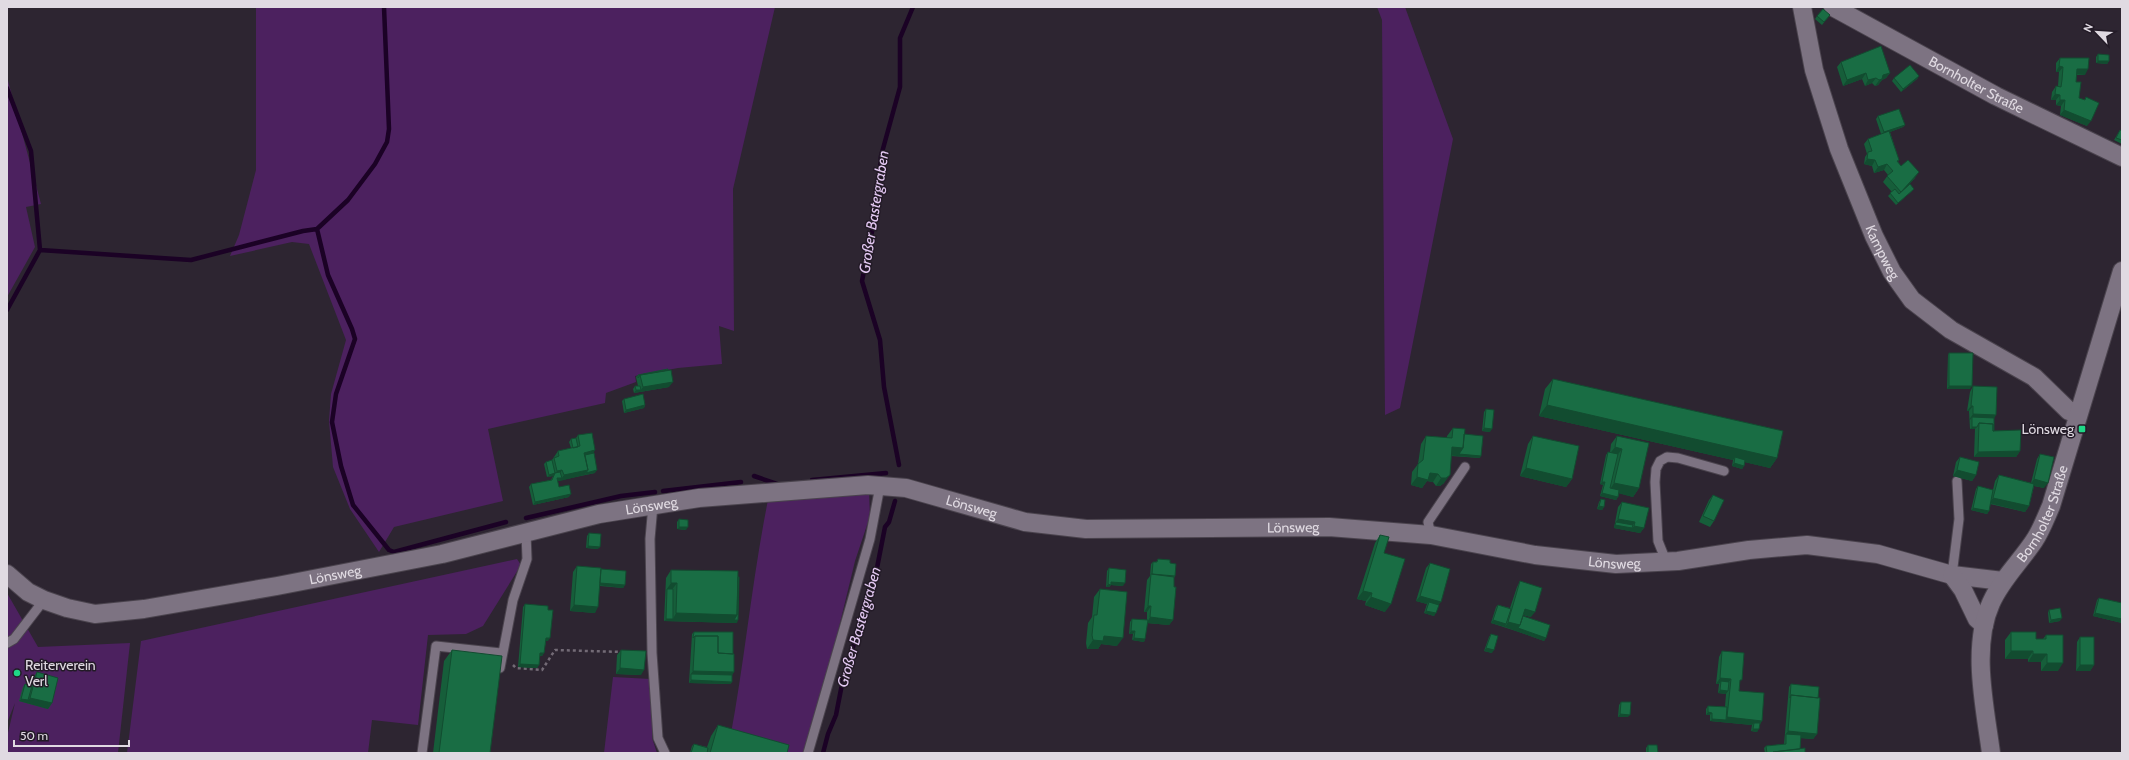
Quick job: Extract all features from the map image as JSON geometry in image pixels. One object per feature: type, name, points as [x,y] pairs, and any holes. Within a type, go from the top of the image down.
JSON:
[{"type":"street","name":"Kampweg","points":[[1802,7],[1814,70],[1840,149],[1874,236],[1892,272],[1912,300],[1952,330],[2034,377],[2069,411],[2078,414]]},
{"type":"street","name":"Bornholter Straße","points":[[1833,7],[1996,96],[2122,157]]},
{"type":"street","name":"Bornholter Straße","points":[[1991,753],[1980,644],[1984,625],[1991,604],[2003,581],[2035,540],[2051,506],[2122,271]]},
{"type":"street","name":"Lönsweg","points":[[7,574],[28,592],[44,600],[95,614],[144,609],[277,586],[442,554],[600,514],[653,505],[699,498],[880,486],[906,488],[1025,522],[1086,529],[1329,526],[1431,535],[1535,554],[1616,564],[1666,561],[1749,550],[1807,545],[1878,554],[1952,575],[2003,581]]},
{"type":"street","points":[[1952,575],[1963,590],[1977,620],[1984,625]]},
{"type":"lane","points":[[1666,561],[1658,541],[1655,482],[1656,469],[1660,461],[1667,457],[1678,458],[1724,471]]},
{"type":"lane","points":[[1431,535],[1428,522],[1465,467]]},
{"type":"lane","points":[[1952,575],[1959,519],[1957,481]]},
{"type":"lane","points":[[808,753],[870,539],[880,486]]},
{"type":"lane","points":[[653,505],[650,539],[652,653],[658,738],[665,753]]},
{"type":"lane","points":[[498,676],[501,653],[513,600],[527,559],[526,533]]},
{"type":"lane","points":[[7,643],[14,639],[44,600]]},
{"type":"lane","points":[[422,753],[436,646],[501,653]]},
{"type":"path","points":[[501,653],[516,668],[542,670],[555,650],[652,653]]},
{"type":"shaded area","points":[[256,7],[775,7],[733,189],[734,331],[719,326],[722,364],[678,368],[635,376],[636,382],[606,393],[605,403],[488,429],[503,501],[394,527],[379,552],[350,509],[333,467],[329,421],[331,394],[346,340],[309,244],[292,242],[230,256],[239,235],[256,170]]},
{"type":"shaded area","points":[[1377,7],[1405,7],[1453,139],[1400,408],[1385,415],[1382,20]]},
{"type":"shaded area","points":[[7,77],[41,204],[26,207],[35,247],[7,297]]},
{"type":"shaded area","points":[[869,491],[870,516],[855,561],[832,656],[804,753],[780,753],[730,739],[757,559],[768,500]]},
{"type":"shaded area","points":[[517,559],[521,565],[483,626],[466,634],[428,635],[418,725],[372,720],[368,753],[127,753],[141,641]]},
{"type":"shaded area","points":[[7,593],[38,647],[130,643],[118,753],[7,753],[7,737],[15,703],[7,723]]},
{"type":"shaded area","points":[[613,677],[651,679],[654,716],[652,738],[657,753],[604,753]]},
{"type":"building","points":[[1823,9],[1830,15],[1824,22],[1817,16]]},
{"type":"building","points":[[1881,46],[1890,73],[1883,75],[1882,79],[1879,80],[1876,78],[1868,80],[1866,73],[1847,80],[1841,62]]},
{"type":"building","points":[[2098,54],[2109,55],[2109,61],[2098,61]]},
{"type":"building","points":[[2060,58],[2089,58],[2088,69],[2077,69],[2076,82],[2081,82],[2079,98],[2085,100],[2086,97],[2099,103],[2091,121],[2064,110],[2065,100],[2060,100],[2060,95],[2055,94],[2056,86],[2061,87],[2062,80],[2063,67],[2059,66]]},
{"type":"building","points":[[1910,65],[1919,76],[1903,89],[1894,78]]},
{"type":"building","points":[[1899,109],[1905,125],[1884,132],[1878,116]]},
{"type":"building","points":[[2120,130],[2122,131],[2122,140],[2116,138]]},
{"type":"building","points":[[1889,131],[1899,160],[1897,161],[1901,166],[1908,160],[1919,172],[1901,192],[1887,176],[1893,171],[1887,164],[1878,167],[1875,160],[1867,159],[1868,152],[1872,151],[1868,139]]},
{"type":"building","points":[[1910,184],[1914,189],[1898,203],[1890,193],[1895,189],[1899,194]]},
{"type":"building","points":[[1949,353],[1973,353],[1972,386],[1949,386]]},
{"type":"building","points":[[668,369],[640,375],[638,378],[638,375]]},
{"type":"building","points":[[671,370],[673,382],[643,387],[640,375]]},
{"type":"building","points":[[1553,379],[1783,431],[1777,458],[1547,405]]},
{"type":"building","points":[[635,386],[640,386],[641,390],[636,390]]},
{"type":"building","points":[[1973,386],[1997,387],[1996,415],[1973,414],[1973,406],[1971,406]]},
{"type":"building","points":[[643,394],[645,405],[626,410],[624,399]]},
{"type":"building","points":[[1486,409],[1494,410],[1492,429],[1484,428]]},
{"type":"building","points":[[1972,417],[1994,418],[1994,431],[1993,424],[1979,423],[1977,427],[1972,427]]},
{"type":"building","points":[[1979,423],[1993,424],[1993,431],[2021,430],[2020,451],[1978,452]]},
{"type":"building","points":[[1453,428],[1465,429],[1463,448],[1452,447],[1450,475],[1446,478],[1441,478],[1438,474],[1430,473],[1428,480],[1417,477],[1418,464],[1423,460],[1426,436],[1452,438]]},
{"type":"building","points":[[592,433],[595,450],[584,453],[588,470],[564,475],[562,470],[557,471],[554,458],[559,456],[558,451],[580,446],[578,435]]},
{"type":"building","points":[[1464,434],[1483,436],[1481,456],[1459,454],[1463,448]]},
{"type":"building","points":[[1533,436],[1579,446],[1572,479],[1526,468]]},
{"type":"building","points":[[1617,436],[1649,443],[1639,488],[1614,483],[1622,449],[1615,447]]},
{"type":"building","points":[[576,438],[578,447],[573,448],[571,439]]},
{"type":"building","points":[[1608,452],[1618,454],[1610,488],[1619,490],[1618,497],[1602,493],[1605,482],[1602,482]]},
{"type":"building","points":[[594,453],[597,470],[586,473],[588,470],[585,455]]},
{"type":"building","points":[[2040,454],[2054,457],[2048,483],[2034,479]]},
{"type":"building","points":[[1735,457],[1745,460],[1744,466],[1734,463]]},
{"type":"building","points":[[1960,457],[1979,462],[1976,475],[1957,470]]},
{"type":"building","points":[[552,460],[555,473],[549,475],[546,462]]},
{"type":"building","points":[[560,472],[562,478],[557,478],[559,487],[569,485],[571,494],[535,502],[531,484],[552,480],[555,473]]},
{"type":"building","points":[[1999,475],[2034,484],[2029,506],[1993,498]]},
{"type":"building","points":[[1978,486],[1993,490],[1989,511],[1973,508]]},
{"type":"building","points":[[1713,495],[1724,500],[1714,521],[1703,516]]},
{"type":"building","points":[[1601,499],[1605,500],[1604,507],[1599,506]]},
{"type":"building","points":[[1622,502],[1649,508],[1644,528],[1634,526],[1635,522],[1618,519]]},
{"type":"building","points":[[679,519],[688,520],[688,527],[679,527]]},
{"type":"building","points":[[1616,522],[1633,525],[1632,528],[1615,525]]},
{"type":"building","points":[[589,533],[601,534],[600,547],[588,546]]},
{"type":"building","points":[[1380,535],[1389,537],[1384,553],[1405,559],[1391,604],[1371,597],[1372,593],[1363,591]]},
{"type":"building","points":[[1158,559],[1170,560],[1170,563],[1176,564],[1175,576],[1152,574],[1153,562],[1157,562]]},
{"type":"building","points":[[1430,563],[1450,569],[1441,602],[1420,596]]},
{"type":"building","points":[[577,566],[601,568],[598,607],[574,605]]},
{"type":"building","points":[[1109,568],[1126,570],[1125,583],[1111,582],[1111,585],[1108,584]]},
{"type":"building","points":[[601,569],[626,571],[625,585],[600,583]]},
{"type":"building","points":[[671,570],[738,571],[737,615],[676,613],[677,583],[671,583]]},
{"type":"building","points":[[1151,574],[1174,577],[1174,587],[1176,587],[1173,620],[1150,617],[1151,606],[1148,606]]},
{"type":"building","points":[[738,577],[738,620],[734,620],[737,615]]},
{"type":"building","points":[[1520,581],[1542,588],[1535,612],[1525,609],[1520,625],[1508,622]]},
{"type":"building","points":[[667,589],[673,589],[673,619],[666,619]]},
{"type":"building","points":[[1100,589],[1127,592],[1123,638],[1104,636],[1103,641],[1093,640],[1094,615],[1097,615]]},
{"type":"building","points":[[2099,598],[2122,603],[2122,619],[2095,613]]},
{"type":"building","points":[[1429,602],[1439,605],[1436,613],[1426,611]]},
{"type":"building","points":[[525,604],[548,606],[548,610],[553,610],[550,638],[546,638],[544,653],[540,653],[539,665],[520,664]]},
{"type":"building","points":[[1498,605],[1511,609],[1506,624],[1493,620]]},
{"type":"building","points":[[2060,608],[2062,618],[2051,620],[2049,610]]},
{"type":"building","points":[[1523,616],[1550,625],[1546,638],[1518,628]]},
{"type":"building","points":[[1132,619],[1148,620],[1145,639],[1134,638],[1135,631],[1131,631]]},
{"type":"building","points":[[694,632],[733,632],[733,654],[718,653],[718,636],[695,636],[693,638]]},
{"type":"building","points":[[2011,632],[2036,632],[2036,639],[2046,639],[2046,635],[2063,635],[2063,663],[2047,663],[2047,654],[2033,654],[2033,651],[2011,651]]},
{"type":"building","points":[[1491,634],[1498,636],[1494,650],[1486,648]]},
{"type":"building","points":[[695,636],[718,636],[718,653],[734,654],[734,672],[693,671]]},
{"type":"building","points":[[2080,637],[2094,637],[2094,665],[2080,665]]},
{"type":"building","points":[[452,650],[502,656],[490,753],[439,753]]},
{"type":"building","points":[[621,650],[646,651],[644,670],[620,668]]},
{"type":"building","points":[[1722,651],[1744,653],[1742,680],[1740,680],[1739,691],[1764,693],[1762,721],[1727,717],[1731,679],[1720,678]]},
{"type":"building","points":[[37,672],[58,678],[52,703],[30,698]]},
{"type":"building","points":[[691,674],[732,675],[732,682],[691,680]]},
{"type":"building","points":[[1721,681],[1729,682],[1728,691],[1720,690]]},
{"type":"building","points":[[25,684],[32,686],[28,700],[21,699]]},
{"type":"building","points":[[1791,684],[1819,687],[1818,698],[1791,695],[1790,698]]},
{"type":"building","points":[[1791,695],[1820,698],[1817,734],[1788,731]]},
{"type":"building","points":[[1621,702],[1631,702],[1630,715],[1620,714]]},
{"type":"building","points":[[1708,706],[1727,707],[1726,720],[1712,719],[1712,713],[1708,712]]},
{"type":"building","points":[[1754,723],[1760,723],[1759,729],[1753,729]]},
{"type":"building","points":[[718,725],[789,745],[787,753],[710,753]]},
{"type":"building","points":[[1786,734],[1801,735],[1800,749],[1767,753],[1766,746],[1786,744]]},
{"type":"building","points":[[694,744],[708,748],[707,753],[691,753]]},
{"type":"building","points":[[1648,745],[1657,745],[1658,753],[1648,753]]},
{"type":"building","points":[[1805,748],[1805,753],[1773,753],[1773,752]]},
{"type":"waterway","points":[[40,250],[191,260],[303,231],[317,229],[348,200],[375,164],[387,142],[389,129],[384,7]]},
{"type":"waterway","name":"Großer Bastergraben","points":[[899,465],[884,387],[880,340],[862,281],[878,202],[881,156],[900,87],[900,38],[913,7]]},
{"type":"waterway","points":[[7,88],[31,151],[40,250],[7,310]]},
{"type":"waterway","points":[[317,229],[328,275],[355,339],[336,394],[332,422],[341,466],[353,505],[389,550],[394,552],[506,522]]},
{"type":"waterway","points":[[812,480],[886,473]]},
{"type":"waterway","points":[[754,476],[777,484]]},
{"type":"waterway","points":[[663,491],[741,482]]},
{"type":"waterway","points":[[526,518],[621,496],[655,492]]},
{"type":"waterway","name":"Großer Bastergraben","points":[[823,753],[828,734],[836,715],[843,679],[876,573],[885,527],[889,522],[895,501]]},
{"type":"place","name":"Lönsweg","points":[[2082,429]]},
{"type":"place","name":"Reiterverein Verl","points":[[17,673]]}]
